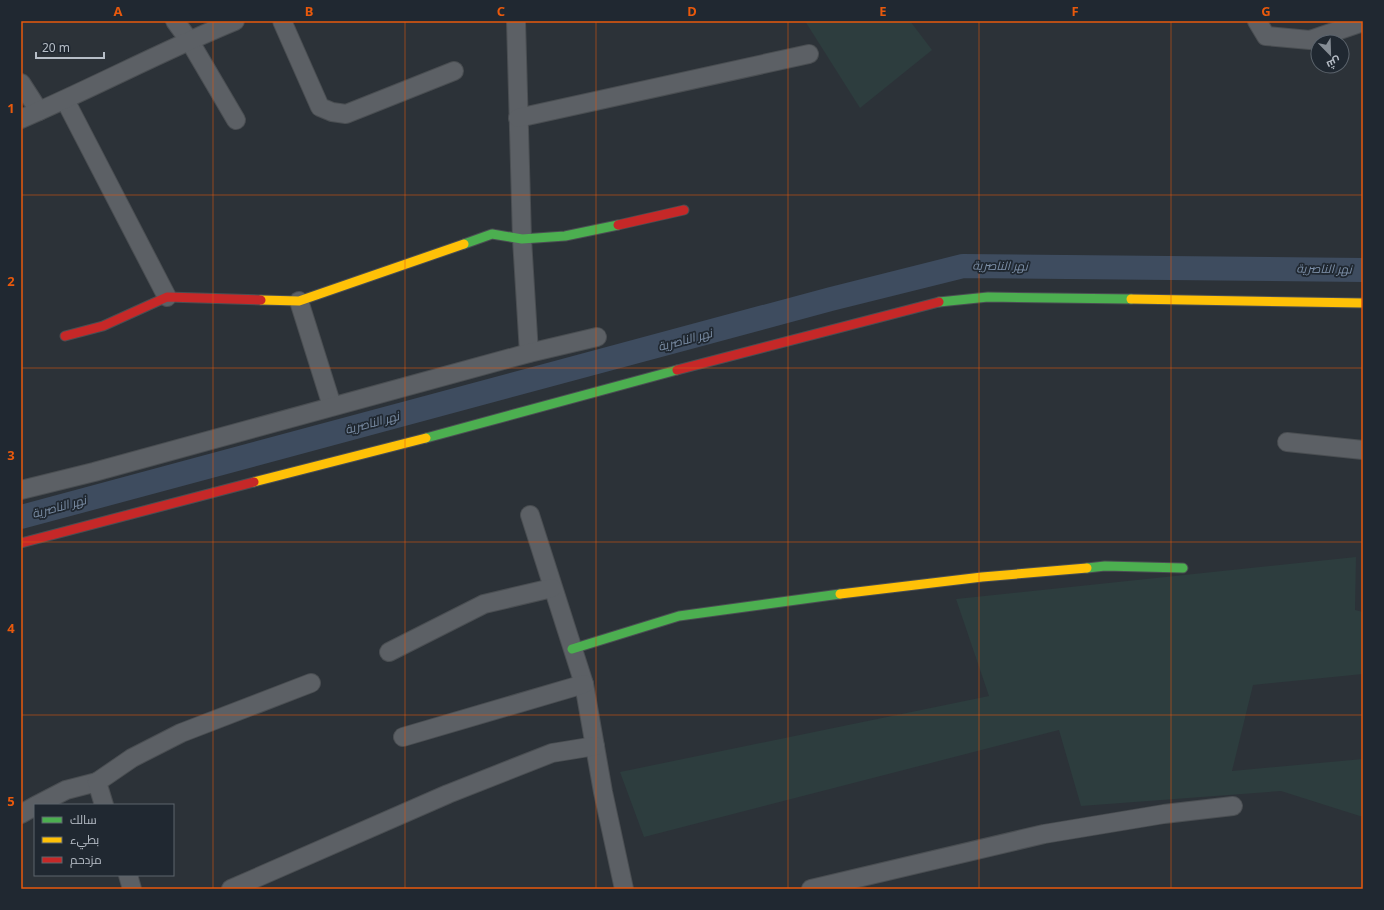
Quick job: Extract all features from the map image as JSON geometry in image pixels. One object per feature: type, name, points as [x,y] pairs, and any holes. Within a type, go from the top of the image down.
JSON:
[{"type":"street","points":[[175,21],[189,40],[236,120]]},
{"type":"street","points":[[21,119],[65,100],[189,40],[235,21]]},
{"type":"street","points":[[282,21],[320,107],[332,112],[346,114],[454,71]]},
{"type":"street","points":[[516,21],[522,239],[529,353]]},
{"type":"street","points":[[1257,21],[1266,36],[1310,40],[1363,22]]},
{"type":"street","points":[[518,118],[809,54]]},
{"type":"street","points":[[21,82],[39,111]]},
{"type":"street","points":[[65,100],[167,297]]},
{"type":"street","points":[[65,336],[103,326],[167,297],[299,301],[492,234],[522,239],[565,236],[684,210]]},
{"type":"street","points":[[21,543],[516,414],[765,346],[947,300],[996,297],[1363,303]]},
{"type":"street","points":[[299,301],[332,406]]},
{"type":"street","points":[[21,490],[94,472],[332,406],[597,336]]},
{"type":"street","points":[[1287,442],[1363,450]]},
{"type":"street","points":[[530,515],[552,588],[584,684],[603,792],[624,889]]},
{"type":"street","points":[[572,649],[679,616],[802,599],[982,577],[1105,566],[1183,568]]},
{"type":"street","points":[[389,652],[484,604],[552,588]]},
{"type":"street","points":[[40,804],[66,790],[97,782],[132,758],[181,733],[311,683]]},
{"type":"street","points":[[403,737],[584,684]]},
{"type":"street","points":[[230,889],[448,794],[552,753],[595,746]]},
{"type":"street","points":[[97,782],[104,804]]},
{"type":"street","points":[[811,889],[1044,834],[1164,814],[1233,806]]},
{"type":"street","points":[[21,814],[34,807]]},
{"type":"street","points":[[128,876],[132,889]]},
{"type":"shaded area","points":[[805,21],[910,21],[932,50],[860,108]]},
{"type":"shaded area","points":[[1356,557],[1355,610],[1363,612],[1363,674],[1253,685],[1232,771],[1363,759],[1363,817],[1281,791],[1081,806],[1059,730],[644,837],[620,772],[989,696],[956,599]]},
{"type":"waterway","name":"نهر الناصرية","points":[[21,517],[831,299],[963,266],[1363,270]]},
{"type":"traffic: fast","points":[[464,244],[492,234],[522,239],[565,236],[618,225]]},
{"type":"traffic: fast","points":[[939,302],[988,297],[1131,299]]},
{"type":"traffic: fast","points":[[426,438],[677,370]]},
{"type":"traffic: fast","points":[[1087,568],[1105,566],[1183,568]]},
{"type":"traffic: fast","points":[[572,649],[679,616],[840,594]]},
{"type":"traffic: slow","points":[[261,300],[299,301],[464,244]]},
{"type":"traffic: slow","points":[[1131,299],[1363,303]]},
{"type":"traffic: slow","points":[[254,482],[426,438]]},
{"type":"traffic: slow","points":[[840,594],[982,577],[1087,568]]},
{"type":"traffic: jam","points":[[618,225],[684,210]]},
{"type":"traffic: jam","points":[[65,336],[103,326],[167,297],[261,300]]},
{"type":"traffic: jam","points":[[677,370],[939,302]]},
{"type":"traffic: jam","points":[[21,543],[254,482]]}]
